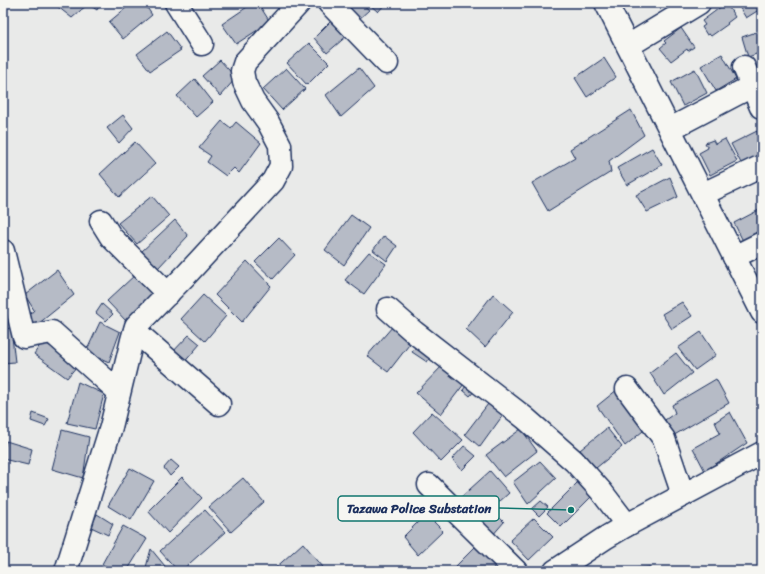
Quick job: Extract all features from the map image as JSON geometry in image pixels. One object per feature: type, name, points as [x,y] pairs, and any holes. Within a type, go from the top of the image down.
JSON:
[{"type":"street","points":[[176,3],[202,44]]},
{"type":"street","points":[[66,571],[111,427],[136,326],[242,216],[273,181],[281,166],[280,145],[268,122],[253,101],[244,82],[242,72],[245,62],[300,3]]},
{"type":"street","points":[[330,3],[387,63]]},
{"type":"street","points":[[606,3],[762,312]]},
{"type":"street","points":[[628,46],[699,3]]},
{"type":"street","points":[[670,129],[748,77],[761,106]]},
{"type":"street","points":[[703,194],[762,166]]},
{"type":"street","points":[[101,221],[110,237],[168,294]]},
{"type":"street","points":[[734,257],[762,243]]},
{"type":"street","points":[[3,251],[24,337],[52,332],[119,392]]},
{"type":"street","points":[[388,309],[414,332],[526,418],[574,461],[601,491],[627,525]]},
{"type":"street","points":[[134,331],[219,404]]},
{"type":"street","points":[[627,389],[664,439],[683,495]]},
{"type":"street","points":[[555,571],[627,525],[762,453]]},
{"type":"street","points":[[429,485],[516,571]]},
{"type":"building","points":[[53,3],[101,3],[97,10],[88,4],[72,18]]},
{"type":"building","points":[[132,3],[144,3],[152,15],[123,39],[109,22]]},
{"type":"building","points":[[253,3],[258,3],[270,22],[236,44],[222,24]]},
{"type":"building","points":[[352,3],[361,3],[369,10],[358,20],[345,10]]},
{"type":"building","points":[[368,3],[386,3],[378,12]]},
{"type":"building","points":[[726,3],[735,17],[711,36],[709,34],[707,35],[702,27],[705,25],[702,21]]},
{"type":"building","points":[[732,3],[762,3],[762,8],[746,18],[738,5],[735,7]]},
{"type":"building","points":[[335,17],[349,34],[327,53],[314,38]]},
{"type":"building","points":[[681,28],[694,47],[688,51],[687,49],[671,61],[660,48],[666,43],[664,41]]},
{"type":"building","points":[[762,30],[762,52],[748,57],[742,37]]},
{"type":"building","points":[[167,31],[181,50],[150,71],[137,54]]},
{"type":"building","points":[[309,43],[329,63],[307,85],[287,63]]},
{"type":"building","points":[[722,54],[736,79],[716,91],[701,66]]},
{"type":"building","points":[[604,58],[616,77],[587,97],[575,78]]},
{"type":"building","points":[[220,60],[236,78],[220,96],[202,76]]},
{"type":"building","points":[[286,68],[305,89],[282,110],[263,89]]},
{"type":"building","points":[[359,68],[374,88],[341,117],[326,95]]},
{"type":"building","points":[[695,69],[707,93],[683,106],[671,82]]},
{"type":"building","points":[[195,79],[213,102],[196,117],[177,96]]},
{"type":"building","points":[[631,110],[644,135],[609,161],[611,172],[548,211],[532,183],[575,158],[570,149]]},
{"type":"building","points":[[123,115],[133,128],[119,143],[107,128]]},
{"type":"building","points":[[222,121],[231,128],[236,122],[261,143],[239,173],[234,168],[226,176],[207,162],[211,156],[199,148]]},
{"type":"building","points":[[757,131],[762,141],[762,155],[742,165],[731,144]]},
{"type":"building","points":[[725,139],[737,161],[710,175],[699,153],[708,148],[705,143],[713,140],[715,144]]},
{"type":"building","points":[[135,142],[155,164],[119,197],[100,174]]},
{"type":"building","points":[[652,148],[662,165],[627,185],[617,168]]},
{"type":"building","points":[[670,177],[678,197],[647,212],[636,195]]},
{"type":"building","points":[[152,196],[169,216],[137,244],[118,223]]},
{"type":"building","points":[[759,210],[762,215],[762,231],[743,241],[734,223]]},
{"type":"building","points":[[351,215],[369,228],[344,265],[325,250]]},
{"type":"building","points":[[175,220],[188,236],[158,268],[141,252]]},
{"type":"building","points":[[384,236],[397,246],[387,261],[373,250]]},
{"type":"building","points":[[279,238],[295,255],[273,279],[255,262]]},
{"type":"building","points":[[369,252],[386,264],[364,294],[345,280]]},
{"type":"building","points":[[247,261],[271,286],[242,322],[215,295]]},
{"type":"building","points":[[57,270],[74,295],[33,328],[25,320],[34,310],[25,295]]},
{"type":"building","points":[[136,274],[157,295],[127,322],[107,301]]},
{"type":"building","points":[[493,294],[513,312],[485,347],[466,329]]},
{"type":"building","points":[[203,295],[226,316],[205,341],[181,319]]},
{"type":"building","points":[[682,302],[692,316],[672,329],[662,314]]},
{"type":"building","points":[[102,304],[113,314],[106,321],[96,313]]},
{"type":"building","points":[[100,322],[120,332],[109,362],[86,352]]},
{"type":"building","points":[[393,326],[412,341],[388,372],[367,356]]},
{"type":"building","points":[[11,328],[15,362],[3,363],[3,329]]},
{"type":"building","points":[[701,332],[716,355],[695,370],[678,348]]},
{"type":"building","points":[[189,335],[200,344],[182,365],[169,356]]},
{"type":"building","points":[[43,341],[77,366],[67,378],[34,354]]},
{"type":"building","points":[[420,342],[433,353],[427,362],[412,352]]},
{"type":"building","points":[[676,353],[692,373],[664,395],[650,373]]},
{"type":"building","points":[[444,364],[467,380],[441,414],[416,393]]},
{"type":"building","points":[[716,379],[729,403],[671,437],[662,422],[675,413],[672,405]]},
{"type":"building","points":[[78,382],[104,394],[95,429],[67,423]]},
{"type":"building","points":[[469,382],[477,388],[470,396],[463,390]]},
{"type":"building","points":[[618,389],[649,426],[625,446],[597,406]]},
{"type":"building","points":[[488,404],[503,415],[480,447],[465,434]]},
{"type":"building","points":[[432,412],[463,440],[441,462],[413,432]]},
{"type":"building","points":[[730,412],[747,443],[705,471],[693,448],[720,433],[715,422]]},
{"type":"building","points":[[33,413],[49,419],[45,426],[31,421]]},
{"type":"building","points":[[607,428],[622,447],[596,468],[580,450]]},
{"type":"building","points":[[521,429],[537,451],[504,477],[486,455]]},
{"type":"building","points":[[62,430],[89,437],[83,478],[52,469]]},
{"type":"building","points":[[6,441],[32,449],[28,465],[3,459]]},
{"type":"building","points":[[464,446],[476,456],[462,470],[452,459]]},
{"type":"building","points":[[171,460],[179,467],[170,476],[164,468]]},
{"type":"building","points":[[540,461],[556,478],[528,504],[513,482]]},
{"type":"building","points":[[130,468],[154,481],[131,520],[108,506]]},
{"type":"building","points":[[490,471],[509,493],[478,521],[459,499]]},
{"type":"building","points":[[182,477],[202,498],[168,533],[148,511]]},
{"type":"building","points":[[243,478],[264,502],[231,532],[209,507]]},
{"type":"building","points":[[579,481],[593,495],[561,527],[547,513]]},
{"type":"building","points":[[541,501],[548,507],[539,516],[532,509]]},
{"type":"building","points":[[205,510],[225,532],[181,571],[178,571],[160,551]]},
{"type":"building","points":[[494,512],[504,522],[492,536],[481,525]]},
{"type":"building","points":[[97,514],[113,524],[108,535],[91,527]]},
{"type":"building","points":[[426,514],[443,531],[418,555],[403,537]]},
{"type":"building","points":[[534,518],[553,537],[529,560],[510,540]]},
{"type":"building","points":[[123,526],[147,539],[127,571],[114,571],[102,564]]},
{"type":"building","points":[[303,543],[323,567],[319,571],[272,571]]},
{"type":"building","points":[[475,547],[495,566],[491,571],[451,571]]},
{"type":"building","points":[[151,549],[169,571],[145,571]]},
{"type":"building","points":[[650,567],[650,571],[622,571],[622,570]]},
{"type":"place","name":"Tazawa Police Substation","points":[[571,510]]}]
